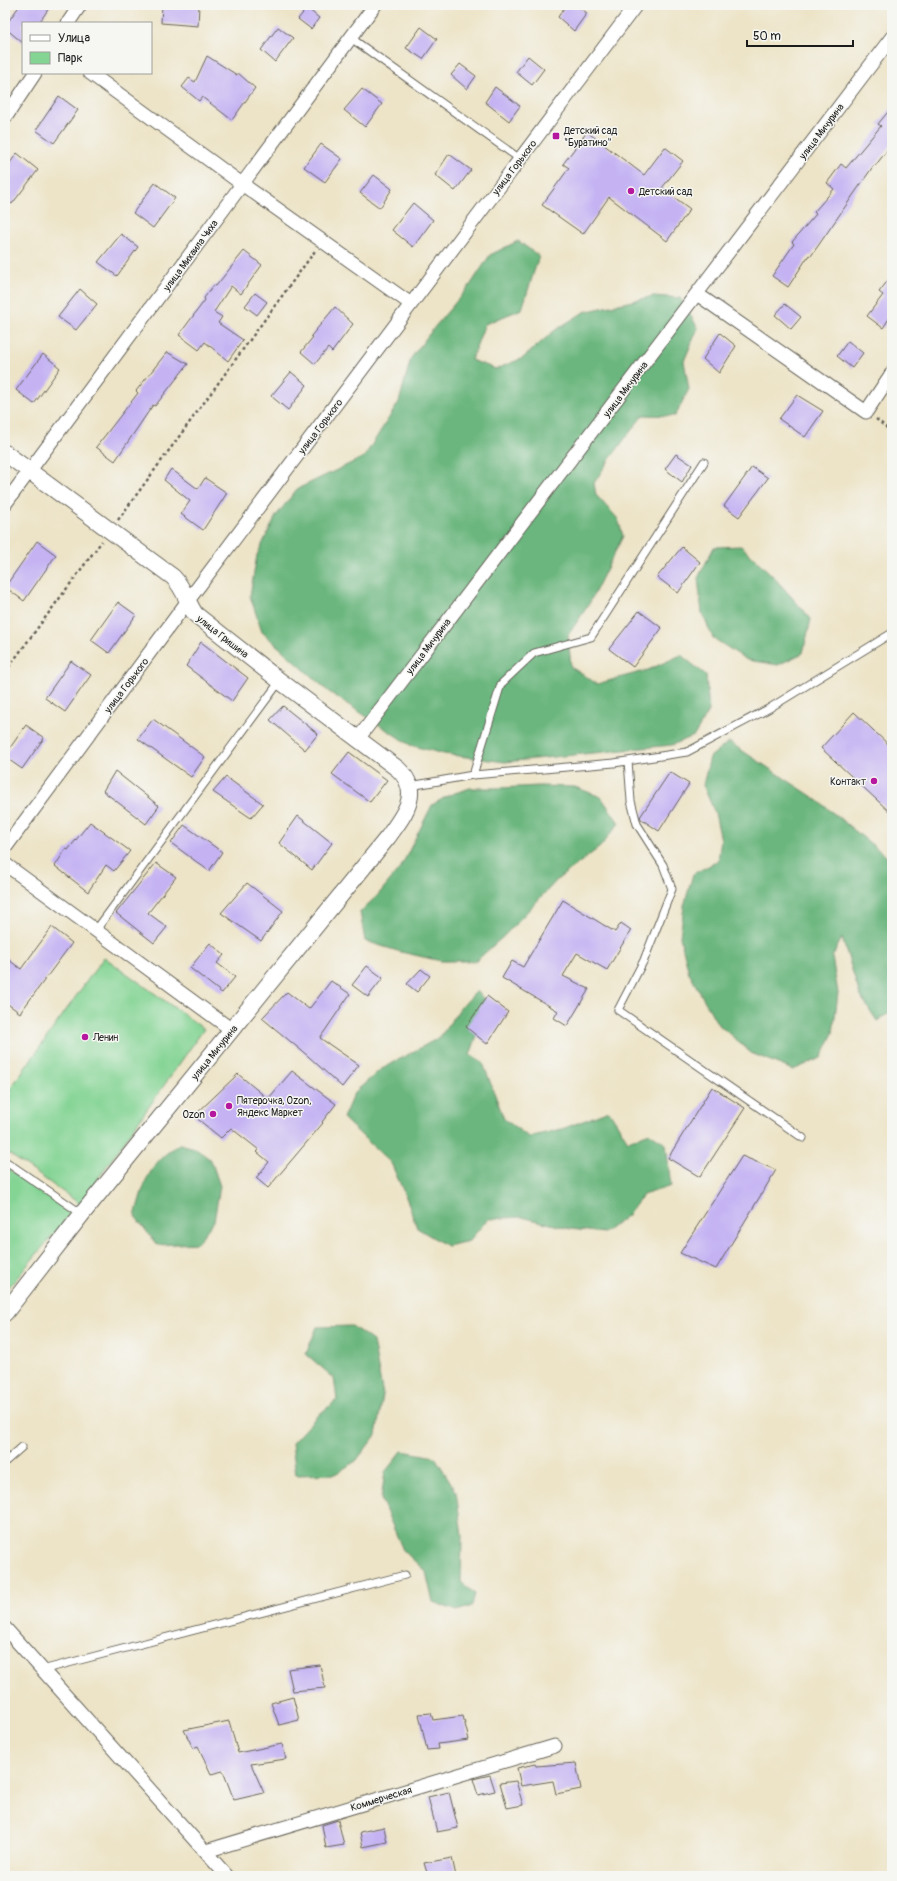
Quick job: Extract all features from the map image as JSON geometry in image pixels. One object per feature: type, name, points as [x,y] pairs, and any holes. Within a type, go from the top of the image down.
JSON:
[{"type":"street","points":[[69,22],[80,5]]},
{"type":"street","name":"улица Михаила Чиха","points":[[5,504],[375,5]]},
{"type":"street","name":"улица Горького","points":[[5,848],[187,602],[636,5]]},
{"type":"street","name":"улица Мичурина","points":[[357,740],[892,37]]},
{"type":"street","points":[[5,118],[34,74]]},
{"type":"street","points":[[91,74],[242,184],[411,304]]},
{"type":"street","points":[[697,294],[866,412],[892,373]]},
{"type":"street","name":"улица Гришина","points":[[5,453],[173,577],[182,586],[187,602],[195,614],[280,682],[398,769],[406,776],[410,786]]},
{"type":"street","name":"улица Мичурина","points":[[5,1313],[82,1214],[393,831],[406,813],[410,799],[410,786]]},
{"type":"street","points":[[5,864],[232,1030]]},
{"type":"street","points":[[5,1628],[206,1850],[227,1876]]},
{"type":"street","name":"Коммерческая","points":[[206,1850],[555,1746]]},
{"type":"lane","points":[[351,38],[520,158]]},
{"type":"lane","points":[[473,775],[501,684],[534,653],[591,637],[704,462]]},
{"type":"lane","points":[[410,786],[473,775],[628,761],[687,752],[768,709],[892,633]]},
{"type":"lane","points":[[96,930],[280,682]]},
{"type":"lane","points":[[628,761],[631,801],[637,824],[663,865],[672,889],[644,960],[618,1010],[803,1138]]},
{"type":"lane","points":[[5,1161],[82,1214]]},
{"type":"lane","points":[[5,1462],[22,1447]]},
{"type":"lane","points":[[42,1670],[405,1575]]},
{"type":"path","points":[[5,672],[111,530],[322,241]]},
{"type":"path","points":[[866,412],[892,432]]},
{"type":"green space","points":[[518,241],[539,256],[522,309],[485,324],[471,360],[496,369],[523,358],[554,331],[584,312],[654,296],[680,298],[698,328],[684,361],[689,389],[675,416],[643,415],[609,460],[594,483],[596,495],[618,519],[623,536],[589,604],[568,635],[571,667],[597,684],[648,670],[681,655],[706,675],[709,711],[694,736],[672,745],[505,762],[444,754],[410,745],[329,692],[262,632],[250,596],[257,555],[276,516],[297,489],[364,457],[399,402],[411,358],[471,284],[490,255]]},
{"type":"green space","points":[[741,546],[771,574],[811,619],[803,653],[778,665],[747,660],[713,638],[702,613],[698,578],[714,547]]},
{"type":"green space","points":[[729,742],[816,799],[892,861],[892,1011],[877,1021],[860,995],[842,938],[832,957],[838,993],[833,1033],[821,1058],[793,1070],[751,1053],[717,1023],[689,973],[680,937],[684,906],[693,874],[718,861],[721,840],[715,813],[703,785],[710,757]]},
{"type":"green space","points":[[540,786],[575,787],[601,797],[619,823],[600,847],[558,879],[505,935],[476,961],[441,961],[401,952],[365,941],[360,912],[378,895],[401,867],[432,805],[449,795],[470,788]]},
{"type":"green space","points":[[104,957],[204,1029],[80,1204],[5,1151],[5,1096]]},
{"type":"green space","points":[[477,991],[491,1008],[480,1027],[470,1055],[483,1063],[504,1119],[529,1137],[562,1129],[609,1111],[628,1141],[650,1133],[666,1144],[671,1186],[643,1195],[628,1215],[604,1233],[571,1229],[522,1217],[488,1219],[469,1241],[447,1246],[417,1228],[406,1197],[391,1163],[343,1118],[354,1093],[380,1070],[440,1037],[461,1007]]},
{"type":"green space","points":[[180,1144],[195,1148],[211,1160],[220,1186],[214,1221],[197,1243],[157,1245],[135,1216],[141,1194],[154,1167],[169,1151]]},
{"type":"green space","points":[[5,1167],[72,1212],[5,1292]]},
{"type":"green space","points":[[352,1326],[373,1341],[383,1395],[376,1435],[356,1461],[335,1474],[296,1475],[292,1443],[317,1416],[337,1400],[334,1378],[306,1354],[317,1327]]},
{"type":"green space","points":[[402,1451],[435,1457],[456,1491],[462,1536],[461,1582],[475,1594],[472,1606],[457,1611],[433,1602],[426,1572],[403,1550],[381,1499],[385,1472]]},
{"type":"building","points":[[20,5],[51,5],[40,22],[22,22],[22,42],[5,28]]},
{"type":"building","points":[[162,5],[199,5],[198,26],[161,23]]},
{"type":"building","points":[[566,5],[576,5],[587,13],[574,31],[558,17]]},
{"type":"building","points":[[307,8],[319,18],[311,29],[298,19]]},
{"type":"building","points":[[278,27],[293,38],[275,62],[261,50]]},
{"type":"building","points":[[421,27],[437,39],[423,59],[406,48]]},
{"type":"building","points":[[207,56],[237,75],[238,73],[255,88],[232,120],[202,97],[199,101],[182,87],[189,78],[195,82]]},
{"type":"building","points":[[528,56],[544,69],[532,85],[516,72]]},
{"type":"building","points":[[460,64],[476,76],[467,89],[451,75]]},
{"type":"building","points":[[495,87],[520,106],[509,121],[485,102]]},
{"type":"building","points":[[362,89],[382,104],[365,127],[344,110]]},
{"type":"building","points":[[59,96],[78,110],[54,143],[36,130]]},
{"type":"building","points":[[892,107],[892,144],[875,166],[874,165],[811,256],[809,255],[788,287],[772,276],[794,244],[792,242],[816,214],[814,212],[834,189],[827,183],[841,164],[846,168],[881,126],[878,124]]},
{"type":"building","points":[[587,132],[644,175],[665,147],[683,161],[662,188],[690,209],[667,241],[609,197],[583,234],[542,205],[569,168],[563,164]]},
{"type":"building","points":[[321,144],[342,159],[325,182],[304,167]]},
{"type":"building","points":[[17,153],[38,170],[12,204],[5,198],[5,170]]},
{"type":"building","points":[[449,154],[471,170],[455,191],[435,175]]},
{"type":"building","points":[[374,175],[392,189],[380,208],[360,193]]},
{"type":"building","points":[[155,183],[175,198],[153,228],[133,213]]},
{"type":"building","points":[[413,203],[433,220],[413,247],[392,230]]},
{"type":"building","points":[[121,234],[138,247],[117,276],[98,262]]},
{"type":"building","points":[[244,251],[262,265],[241,294],[231,286],[214,312],[222,317],[218,323],[243,340],[228,361],[205,342],[199,350],[179,335],[205,300],[204,298],[214,285],[216,286]]},
{"type":"building","points":[[892,275],[892,314],[883,328],[867,316],[883,295],[879,292]]},
{"type":"building","points":[[80,289],[97,304],[76,330],[58,317]]},
{"type":"building","points":[[255,293],[267,302],[257,315],[245,306]]},
{"type":"building","points":[[785,304],[801,317],[791,329],[775,315]]},
{"type":"building","points":[[335,307],[353,324],[332,352],[328,348],[315,364],[301,352],[313,337],[311,336]]},
{"type":"building","points":[[720,333],[736,346],[719,373],[703,359]]},
{"type":"building","points":[[848,341],[863,353],[852,368],[837,356]]},
{"type":"building","points":[[167,352],[188,364],[155,406],[153,405],[115,461],[96,447],[138,393],[136,391]]},
{"type":"building","points":[[43,354],[60,368],[34,404],[16,390]]},
{"type":"building","points":[[291,372],[307,385],[288,410],[271,396]]},
{"type":"building","points":[[797,395],[823,411],[805,437],[779,419]]},
{"type":"building","points":[[676,454],[692,465],[682,482],[665,469]]},
{"type":"building","points":[[752,467],[768,478],[739,517],[724,506]]},
{"type":"building","points":[[171,469],[198,489],[205,478],[227,493],[203,530],[181,514],[190,501],[164,480]]},
{"type":"building","points":[[37,541],[56,555],[24,601],[5,587]]},
{"type":"building","points":[[682,547],[700,562],[678,593],[657,577]]},
{"type":"building","points":[[118,602],[136,615],[109,653],[91,640]]},
{"type":"building","points":[[639,611],[662,628],[633,667],[609,649]]},
{"type":"building","points":[[201,642],[248,678],[232,701],[186,666]]},
{"type":"building","points":[[71,661],[91,675],[65,712],[45,698]]},
{"type":"building","points":[[283,706],[318,734],[305,750],[270,720]]},
{"type":"building","name":"Контакт","points":[[854,712],[892,748],[892,814],[821,748]]},
{"type":"building","points":[[153,719],[205,757],[191,777],[138,739]]},
{"type":"building","points":[[26,725],[44,738],[22,769],[5,757],[5,755]]},
{"type":"building","points":[[349,752],[387,780],[370,802],[332,774]]},
{"type":"building","points":[[115,771],[159,806],[146,824],[103,791]]},
{"type":"building","points":[[670,772],[689,784],[659,831],[640,817]]},
{"type":"building","points":[[226,777],[263,804],[251,818],[213,792]]},
{"type":"building","points":[[298,816],[332,843],[312,870],[279,843]]},
{"type":"building","points":[[90,822],[130,851],[114,871],[106,865],[88,892],[55,866],[66,849],[68,850]]},
{"type":"building","points":[[184,825],[222,852],[209,871],[171,843]]},
{"type":"building","points":[[156,863],[176,877],[148,913],[167,927],[154,943],[116,913]]},
{"type":"building","points":[[247,883],[283,911],[261,941],[221,913]]},
{"type":"building","points":[[563,900],[615,932],[621,923],[631,930],[607,970],[577,953],[563,976],[589,989],[567,1026],[554,1018],[558,1011],[502,978],[512,961],[523,967]]},
{"type":"building","points":[[52,927],[72,943],[20,1013],[5,1002],[5,957],[21,969]]},
{"type":"building","points":[[210,943],[224,955],[217,963],[235,977],[222,993],[190,968]]},
{"type":"building","points":[[367,966],[383,978],[368,997],[352,985]]},
{"type":"building","points":[[421,969],[430,976],[417,992],[407,984]]},
{"type":"building","points":[[331,981],[350,994],[320,1038],[359,1065],[342,1087],[308,1056],[262,1018],[287,992],[309,1009]]},
{"type":"building","points":[[487,996],[508,1012],[487,1044],[466,1027]]},
{"type":"building","points":[[292,1071],[336,1104],[322,1122],[323,1123],[268,1188],[256,1178],[269,1162],[257,1152],[259,1150],[231,1128],[221,1138],[194,1116],[238,1074],[268,1099]]},
{"type":"building","points":[[712,1087],[745,1108],[700,1177],[668,1158]]},
{"type":"building","points":[[742,1156],[776,1170],[716,1269],[680,1253]]},
{"type":"building","points":[[320,1665],[325,1688],[293,1691],[288,1669]]},
{"type":"building","points":[[293,1697],[299,1720],[279,1725],[271,1703]]},
{"type":"building","points":[[431,1713],[433,1720],[463,1716],[469,1740],[438,1744],[439,1749],[427,1750],[419,1714]]},
{"type":"building","points":[[229,1721],[238,1753],[282,1744],[286,1759],[251,1764],[264,1793],[234,1800],[223,1771],[211,1774],[198,1746],[193,1748],[184,1730]]},
{"type":"building","points":[[576,1763],[581,1789],[556,1794],[553,1781],[521,1786],[517,1768],[535,1764],[536,1766]]},
{"type":"building","points":[[490,1775],[495,1791],[478,1795],[473,1779]]},
{"type":"building","points":[[516,1781],[523,1805],[507,1808],[500,1783]]},
{"type":"building","points":[[449,1792],[458,1828],[437,1832],[428,1797]]},
{"type":"building","points":[[338,1820],[344,1845],[326,1848],[322,1825]]},
{"type":"building","points":[[384,1827],[387,1842],[363,1847],[360,1832]]},
{"type":"building","points":[[452,1858],[456,1876],[428,1876],[424,1863]]},
{"type":"place","name":"Детский сад \"Буратино\"","points":[[556,136]]},
{"type":"place","name":"Детский сад","points":[[631,191]]},
{"type":"place","name":"Контакт","points":[[874,781]]},
{"type":"place","name":"Ленин","points":[[85,1037]]},
{"type":"place","name":"Пятерочка, Ozon, Яндекс Маркет","points":[[229,1106]]},
{"type":"place","name":"Ozon","points":[[213,1114]]}]
